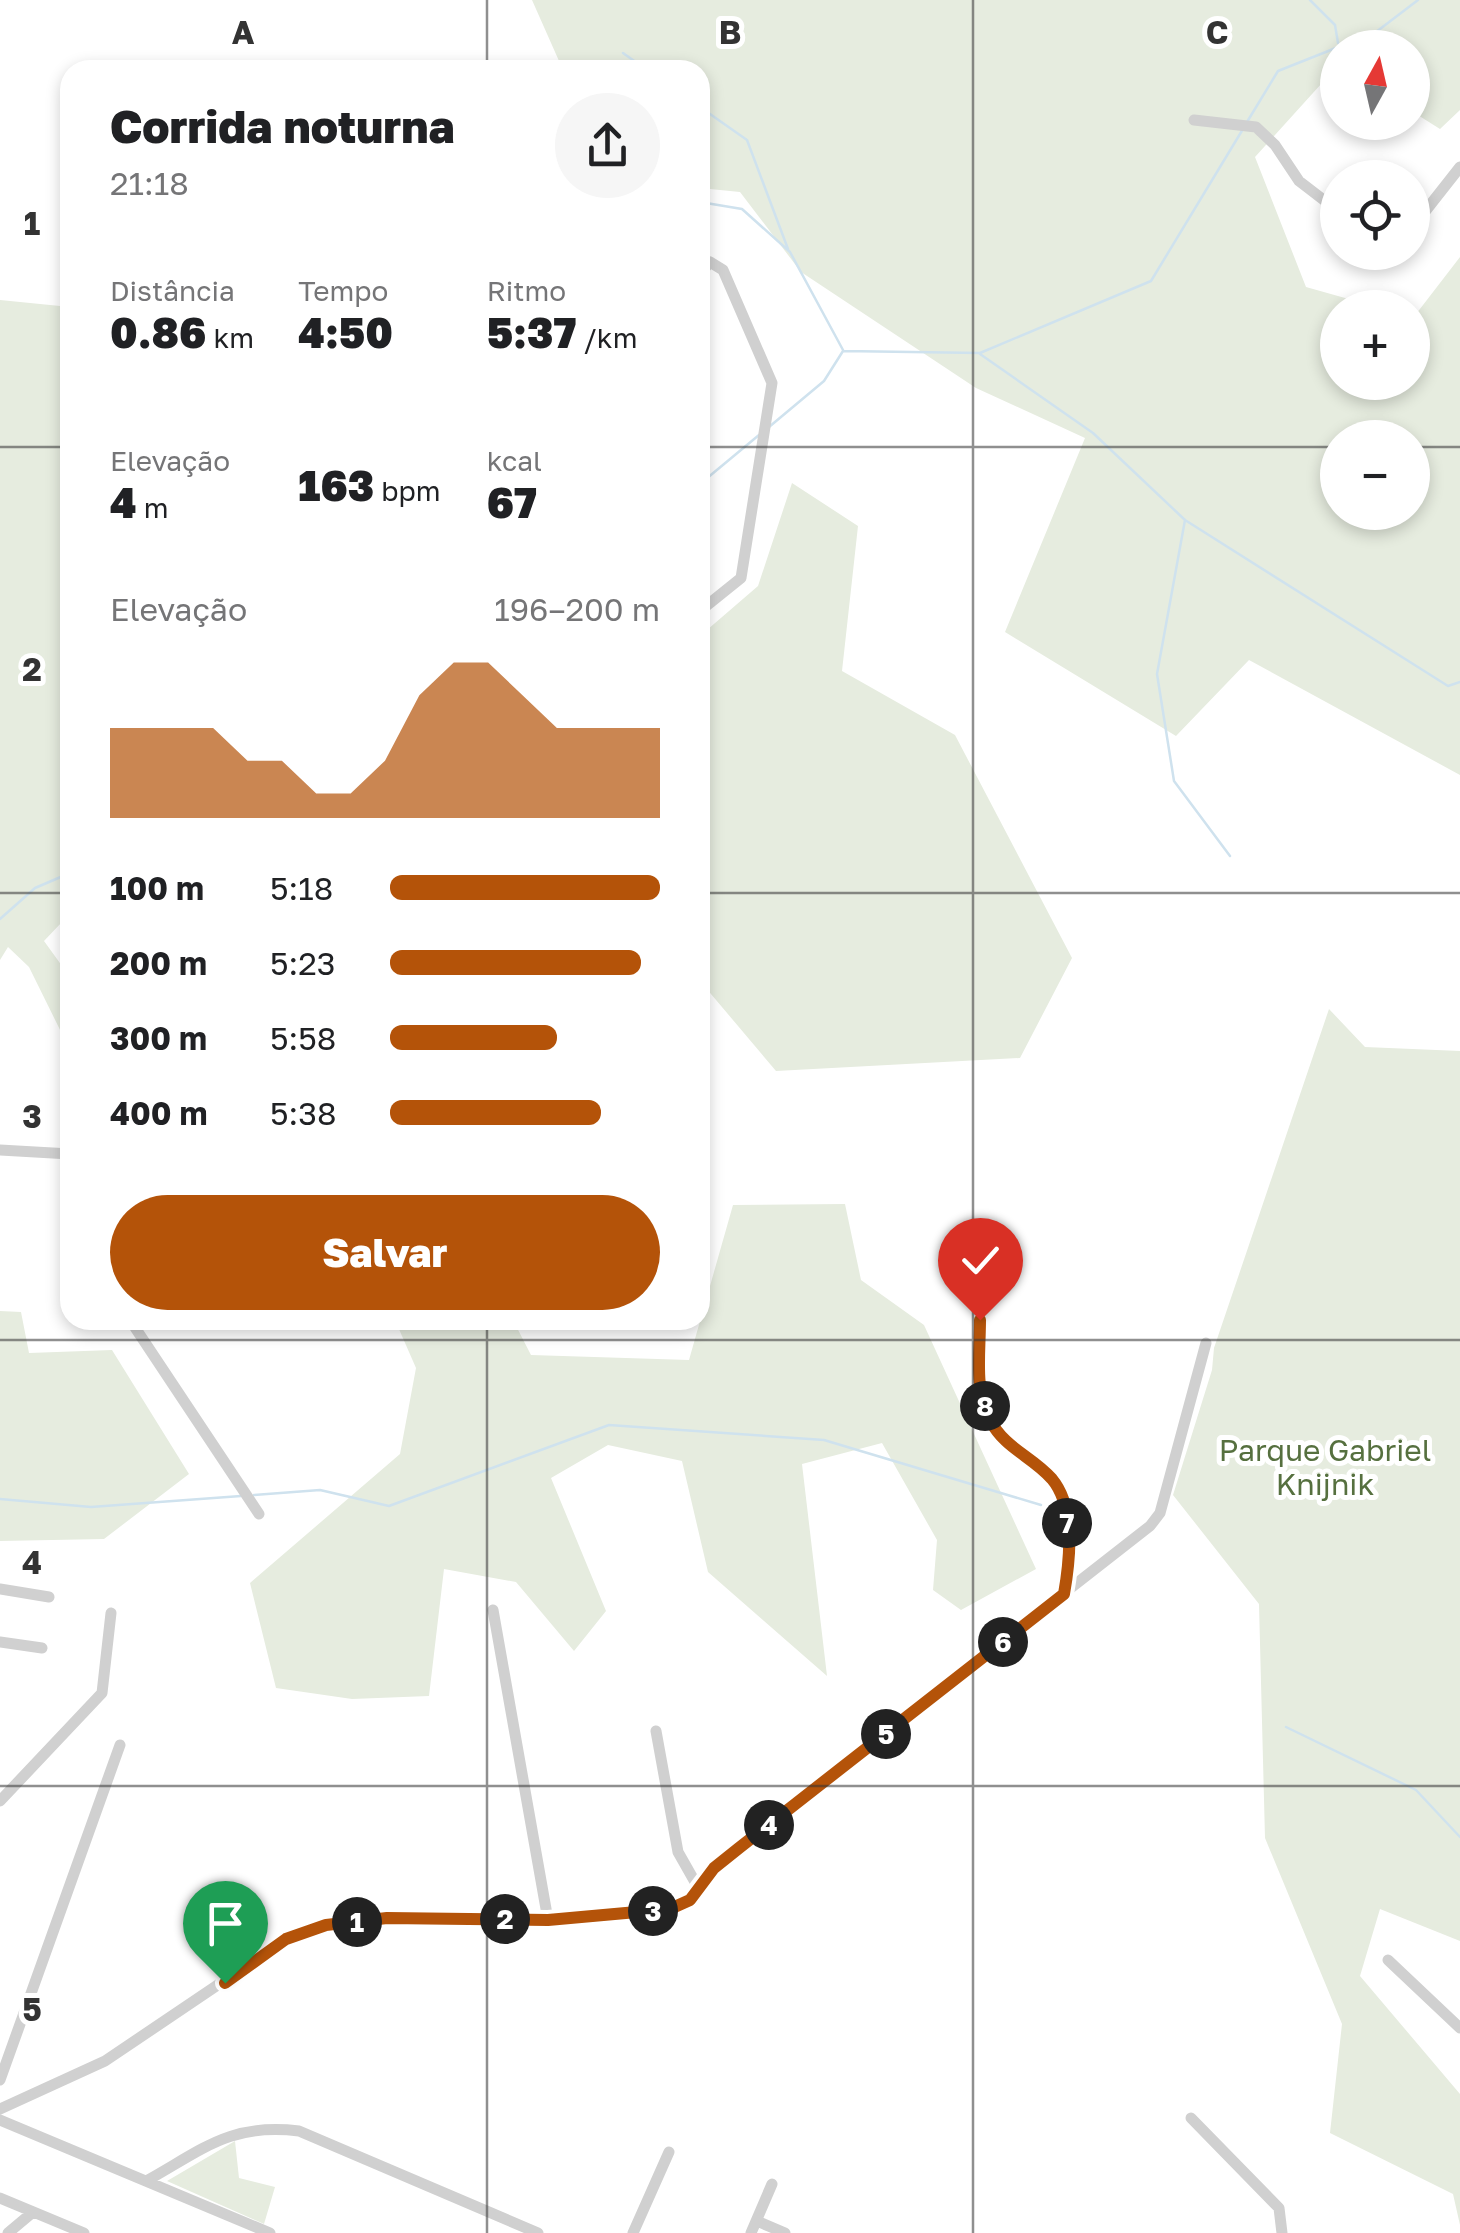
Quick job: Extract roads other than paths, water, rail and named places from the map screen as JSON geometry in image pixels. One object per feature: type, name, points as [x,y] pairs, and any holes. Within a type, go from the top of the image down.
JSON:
[{"type":"street","points":[[1194,120],[1256,126],[1276,144],[1299,181],[1320,197]]},
{"type":"street","points":[[1430,205],[1460,166]]},
{"type":"street","points":[[710,262],[723,270],[768,367],[772,384],[741,578],[710,602]]},
{"type":"street","points":[[0,1150],[60,1153]]},
{"type":"street","points":[[999,1288],[984,1305],[980,1320],[978,1387],[1004,1442],[1053,1480],[1062,1498],[1069,1547],[1064,1594]]},
{"type":"street","points":[[137,1330],[259,1514]]},
{"type":"street","points":[[0,2109],[105,2060],[286,1939],[326,1925],[387,1918],[548,1920],[670,1909],[690,1900],[714,1868],[1150,1526],[1160,1513],[1206,1343]]},
{"type":"street","points":[[0,1589],[49,1597]]},
{"type":"street","points":[[493,1610],[548,1920]]},
{"type":"street","points":[[0,1800],[102,1693],[112,1613]]},
{"type":"street","points":[[0,1642],[42,1648]]},
{"type":"street","points":[[656,1731],[678,1852],[699,1889]]},
{"type":"street","points":[[0,2080],[120,1745]]},
{"type":"street","points":[[1388,1960],[1460,2028]]},
{"type":"street","points":[[1192,2118],[1278,2208],[1282,2233]]},
{"type":"street","points":[[0,2120],[270,2233]]},
{"type":"street","points":[[148,2180],[241,2130],[261,2126],[299,2131],[538,2233]]},
{"type":"street","points":[[634,2233],[669,2152]]},
{"type":"street","points":[[772,2184],[754,2227],[786,2233]]},
{"type":"street","points":[[0,2198],[84,2233]]},
{"type":"street","points":[[8,2233],[33,2212]]},
{"type":"waterway","points":[[1310,0],[1336,30]]},
{"type":"waterway","points":[[1247,122],[1278,71],[1376,32],[1418,0]]},
{"type":"waterway","points":[[623,53],[633,60]]},
{"type":"waterway","points":[[710,114],[747,140],[788,249]]},
{"type":"waterway","points":[[769,427],[824,381],[843,351],[980,353],[1151,281],[1243,129]]},
{"type":"waterway","points":[[710,204],[742,209],[790,252],[843,350]]},
{"type":"waterway","points":[[980,354],[1093,433],[1185,520],[1448,686],[1460,682]]},
{"type":"waterway","points":[[710,476],[759,435]]},
{"type":"waterway","points":[[1185,520],[1157,674],[1174,781],[1230,856]]},
{"type":"waterway","points":[[0,919],[35,888],[60,877]]},
{"type":"waterway","points":[[254,1495],[320,1490],[389,1506],[609,1425],[824,1440],[1041,1505]]},
{"type":"waterway","points":[[0,1499],[91,1507],[241,1496]]},
{"type":"waterway","points":[[1286,1727],[1416,1790],[1460,1837]]},
{"type":"park label","name":"Parque Gabriel Knijnik","points":[[1325,1467]]}]
